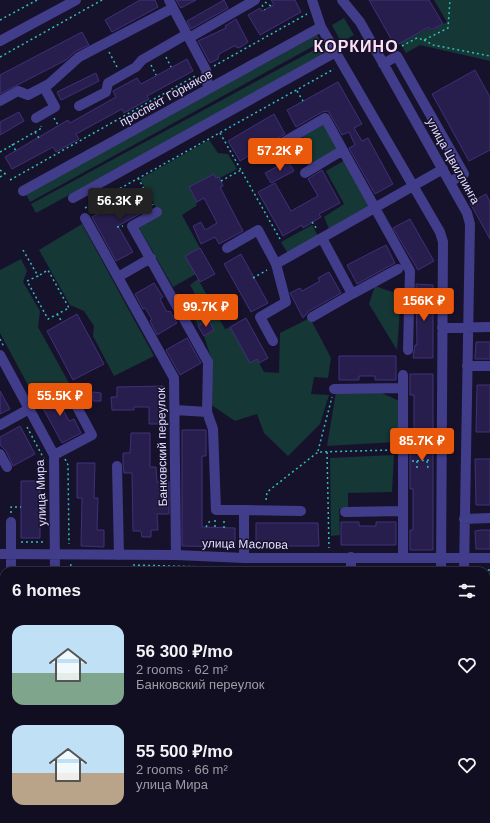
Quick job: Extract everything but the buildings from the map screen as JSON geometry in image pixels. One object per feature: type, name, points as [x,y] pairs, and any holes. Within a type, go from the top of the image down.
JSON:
[{"type":"street","points":[[0,41],[76,0]]},
{"type":"street","points":[[79,106],[106,92],[108,83],[136,67],[142,60],[255,0]]},
{"type":"street","points":[[312,0],[322,27],[440,232],[443,242],[441,567]]},
{"type":"street","name":"улица Цвиллинга","points":[[342,0],[360,22],[467,213],[470,224],[464,567]]},
{"type":"street","points":[[0,101],[18,91],[28,95],[44,87],[79,57],[104,44],[171,4],[206,70],[208,89]]},
{"type":"street","name":"проспект Горняков","points":[[22,191],[322,27]]},
{"type":"street","points":[[73,198],[336,52]]},
{"type":"street","points":[[383,64],[396,56],[464,174],[450,182]]},
{"type":"street","points":[[36,118],[55,107],[44,87]]},
{"type":"street","points":[[256,158],[325,118],[376,207],[410,271],[408,350]]},
{"type":"street","points":[[305,172],[343,150]]},
{"type":"street","points":[[276,264],[443,169]]},
{"type":"street","points":[[157,212],[132,226],[208,362],[207,412],[213,429],[216,510],[301,511]]},
{"type":"street","name":"Банковский переулок","points":[[83,214],[174,378],[176,555]]},
{"type":"street","points":[[227,248],[258,230],[276,264],[286,302],[260,317],[273,341]]},
{"type":"street","points":[[322,238],[352,294]]},
{"type":"street","points":[[118,277],[150,258]]},
{"type":"street","points":[[312,317],[398,270]]},
{"type":"street","points":[[442,328],[490,327]]},
{"type":"street","name":"улица Мира","points":[[4,354],[24,411],[53,455],[55,567]]},
{"type":"street","points":[[467,366],[490,366]]},
{"type":"street","points":[[403,376],[403,558]]},
{"type":"street","points":[[334,389],[402,388]]},
{"type":"street","points":[[53,455],[92,435],[69,392]]},
{"type":"street","points":[[175,410],[207,412]]},
{"type":"street","points":[[0,425],[24,411]]},
{"type":"street","points":[[0,454],[7,467]]},
{"type":"street","points":[[118,466],[118,555]]},
{"type":"street","points":[[244,510],[244,558]]},
{"type":"street","points":[[345,512],[403,511]]},
{"type":"street","points":[[464,518],[490,518]]},
{"type":"street","points":[[10,567],[5,554],[11,542],[11,522]]},
{"type":"street","name":"улица Маслова","points":[[5,554],[176,555],[244,558],[490,558]]},
{"type":"street","points":[[351,557],[351,567]]},
{"type":"path","points":[[0,20],[37,0]]},
{"type":"path","points":[[0,57],[102,0]]},
{"type":"path","points":[[262,0],[272,6]]},
{"type":"path","points":[[424,40],[448,28],[450,0]]},
{"type":"path","points":[[10,180],[308,13]]},
{"type":"path","points":[[402,46],[417,38],[433,45],[490,56]]},
{"type":"path","points":[[104,44],[122,75]]},
{"type":"path","points":[[161,49],[172,67]]},
{"type":"path","points":[[83,214],[102,199],[138,178],[336,68]]},
{"type":"path","points":[[296,90],[303,101]]},
{"type":"path","points":[[0,152],[42,128],[36,118]]},
{"type":"path","points":[[35,132],[39,138]]},
{"type":"path","points":[[220,132],[280,239]]},
{"type":"path","points":[[12,144],[16,151]]},
{"type":"path","points":[[0,170],[6,174],[0,177]]},
{"type":"path","points":[[221,181],[241,170]]},
{"type":"path","points":[[138,178],[157,212]]},
{"type":"path","points":[[121,188],[127,197]]},
{"type":"path","points":[[102,199],[107,208]]},
{"type":"path","points":[[23,250],[38,276]]},
{"type":"path","points":[[254,278],[276,264]]},
{"type":"path","points":[[48,270],[69,308],[48,319],[27,281],[38,276],[48,270]]},
{"type":"path","points":[[57,314],[62,322]]},
{"type":"path","points":[[0,340],[4,354]]},
{"type":"path","points":[[265,510],[267,492],[318,452],[334,389]]},
{"type":"path","points":[[24,411],[53,455],[68,465],[69,550]]},
{"type":"path","points":[[318,452],[402,449]]},
{"type":"path","points":[[327,452],[329,552]]},
{"type":"path","points":[[428,460],[428,468]]},
{"type":"path","points":[[402,461],[438,460]]},
{"type":"path","points":[[417,461],[417,468]]},
{"type":"path","points":[[11,522],[11,507],[21,507]]},
{"type":"path","points":[[11,542],[46,542]]},
{"type":"path","points":[[70,567],[70,564],[78,564]]},
{"type":"path","points":[[133,565],[211,567]]},
{"type":"green space","points":[[434,0],[490,0],[490,61],[420,45],[406,53],[400,43],[429,28],[431,31],[447,22]]},
{"type":"green space","points":[[344,18],[354,35],[341,42],[332,25]]},
{"type":"green space","points":[[317,35],[321,42],[30,202],[26,194]]},
{"type":"green space","points":[[323,45],[327,54],[36,213],[31,204]]},
{"type":"green space","points":[[323,122],[339,149],[309,166],[301,152],[308,148],[301,134]]},
{"type":"green space","points":[[209,140],[218,153],[228,154],[237,169],[220,178],[219,177],[189,187],[197,202],[196,206],[182,215],[200,248],[185,256],[196,274],[173,287],[138,226],[159,213],[140,179]]},
{"type":"green space","points":[[345,160],[371,206],[329,229],[324,217],[344,204],[326,171]]},
{"type":"green space","points":[[82,224],[154,356],[114,376],[93,336],[94,326],[84,311],[70,305],[39,250]]},
{"type":"green space","points":[[312,225],[318,236],[288,254],[281,242]]},
{"type":"green space","points":[[21,259],[27,271],[23,282],[40,311],[38,327],[69,383],[36,400],[0,333],[0,270]]},
{"type":"green space","points":[[198,279],[225,329],[230,327],[250,363],[257,359],[264,372],[279,373],[280,333],[310,318],[331,358],[328,378],[314,377],[311,394],[329,395],[320,424],[288,456],[264,433],[257,414],[235,421],[210,404],[212,361],[204,336],[214,330],[208,320],[198,326],[187,301],[195,294],[190,285]]},
{"type":"green space","points":[[375,286],[401,295],[397,350],[369,304]]},
{"type":"green space","points":[[336,392],[380,392],[399,401],[399,428],[396,442],[327,446]]},
{"type":"green space","points":[[394,455],[392,492],[348,493],[348,509],[339,509],[340,535],[331,536],[330,458]]},
{"type":"district","name":"КОРКИНО","points":[[356,46]]}]
